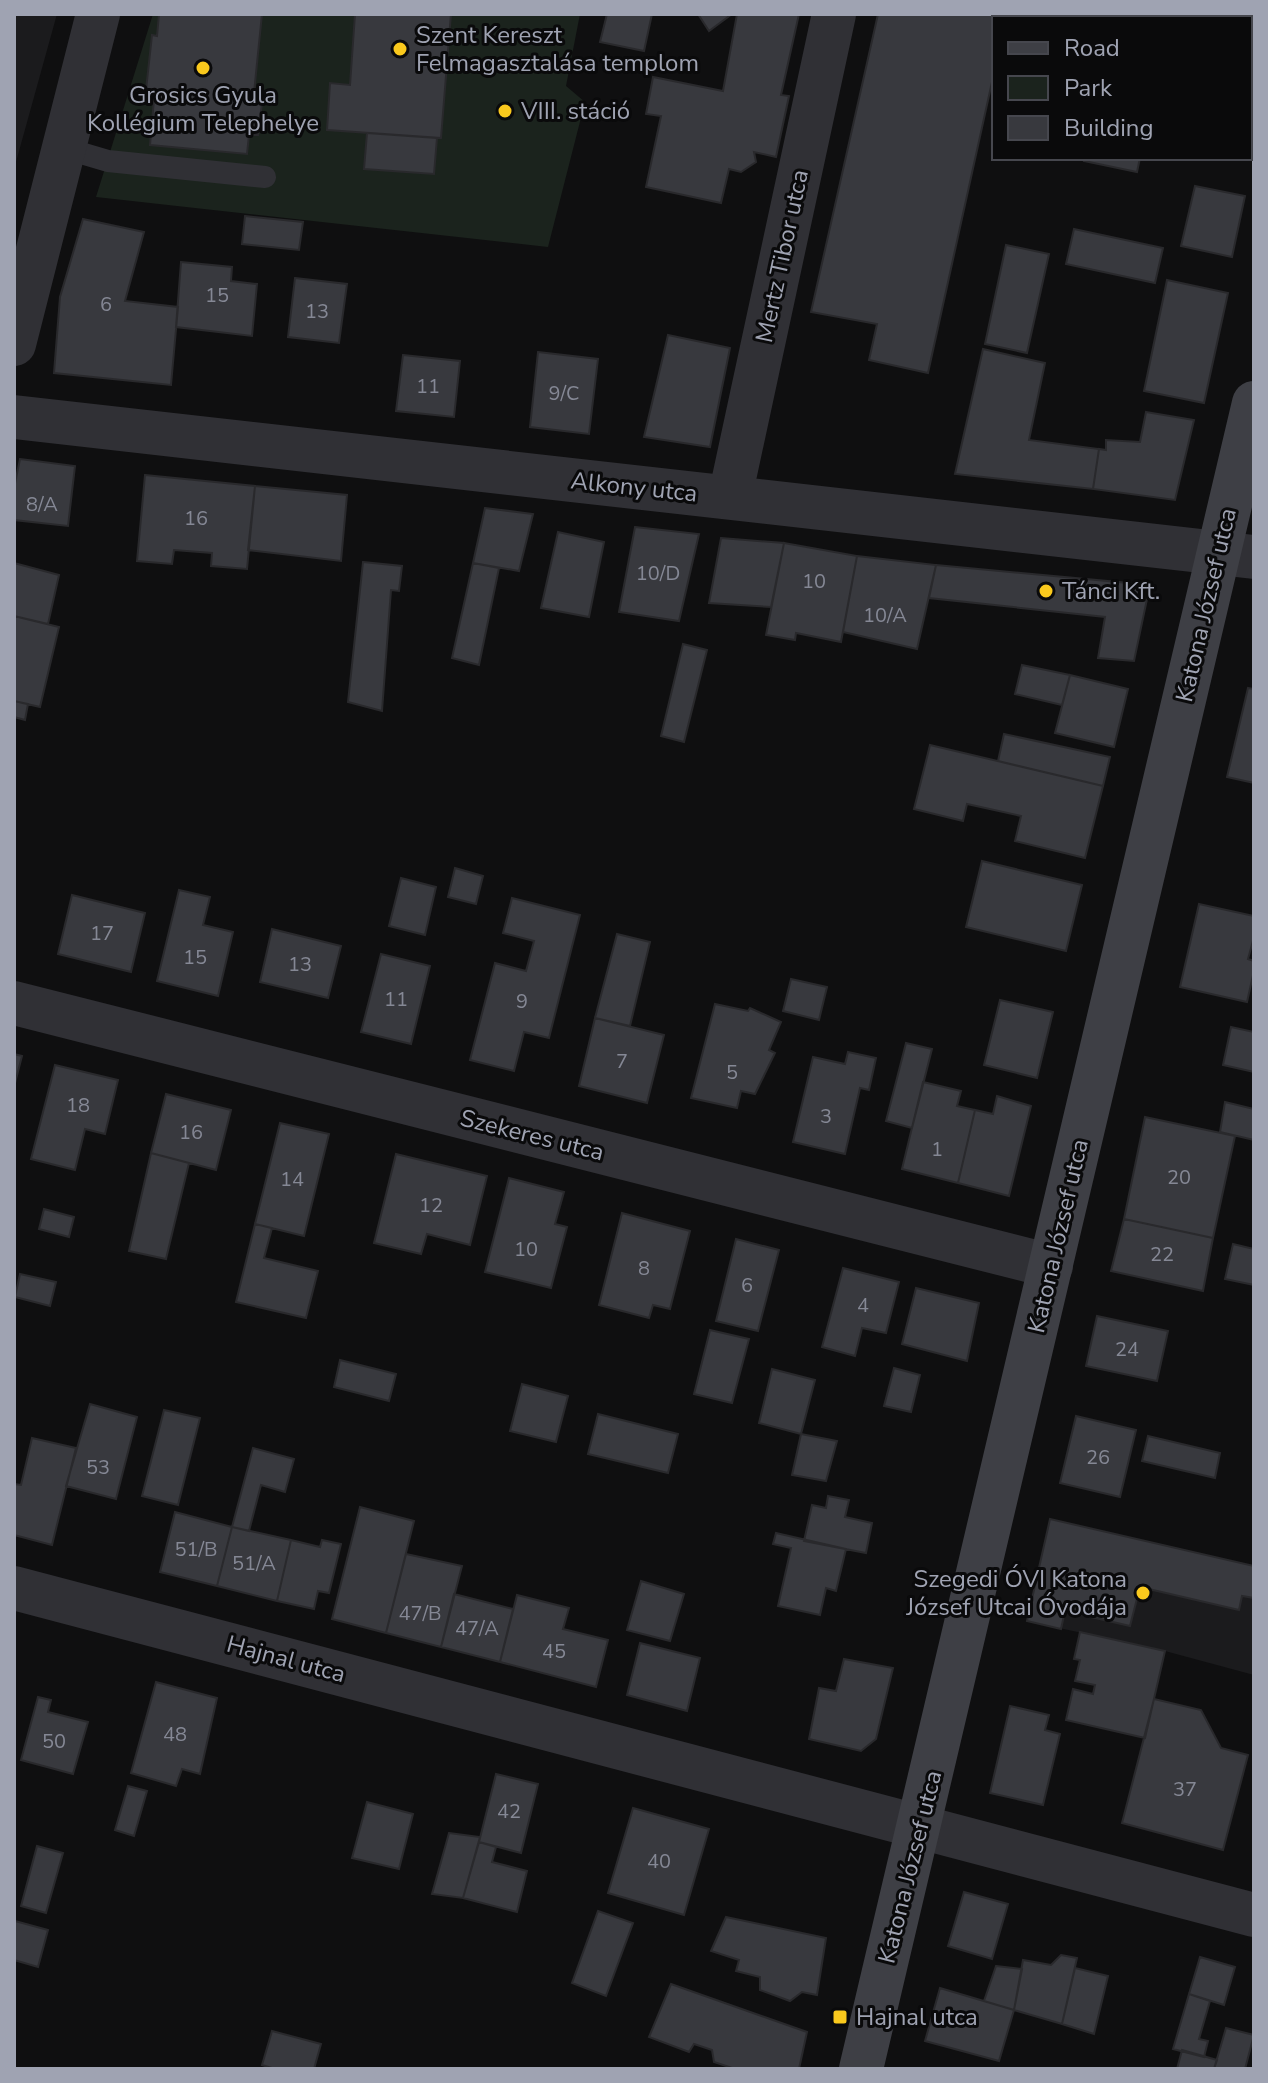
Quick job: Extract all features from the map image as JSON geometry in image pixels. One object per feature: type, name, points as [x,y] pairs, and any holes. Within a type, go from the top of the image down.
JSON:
[{"type":"street","points":[[14,344],[98,14]]},
{"type":"street","name":"Mertz Tibor utca","points":[[730,497],[834,14]]},
{"type":"street","name":"Katona József utca","points":[[861,2069],[1051,1266],[1236,555],[1254,403]]},
{"type":"street","name":"Alkony utca","points":[[14,417],[1236,555]]},
{"type":"street","name":"Szekeres utca","points":[[14,1003],[1051,1266]]},
{"type":"street","name":"Hajnal utca","points":[[14,1588],[1254,1915]]},
{"type":"lane","points":[[64,148],[108,161],[265,177]]},
{"type":"shaded area","points":[[14,14],[57,14],[16,162],[14,161]]},
{"type":"shaded area","name":"Szegedi ÓVI Katona József Utcai Óvodája","points":[[1050,1519],[1254,1566],[1254,1675],[1165,1651],[1027,1621]]},
{"type":"green space","points":[[153,14],[580,14],[566,86],[585,102],[548,247],[96,197]]},
{"type":"building","name":"Grosics Gyula Kollégium Telephelye","points":[[159,14],[262,14],[253,103],[262,103],[258,135],[249,135],[247,154],[150,145],[154,99],[145,99],[152,35],[157,36]]},
{"type":"building","name":"Szent Kereszt Felmagasztalása templom","points":[[355,14],[451,14],[441,138],[327,130],[330,83],[350,85]]},
{"type":"building","points":[[607,14],[652,14],[644,51],[600,42]]},
{"type":"building","points":[[698,14],[732,14],[709,31]]},
{"type":"building","points":[[737,14],[799,14],[781,95],[789,96],[776,157],[754,152],[756,162],[741,172],[729,169],[721,203],[646,187],[661,116],[646,114],[653,77],[723,91]]},
{"type":"building","points":[[878,14],[1007,14],[992,16],[992,82],[928,373],[869,360],[877,324],[811,312]]},
{"type":"building","points":[[1063,14],[1111,14],[1111,16]]},
{"type":"building","points":[[1254,14],[1254,29],[1252,16],[1176,16]]},
{"type":"building","points":[[1252,84],[1254,85],[1252,156]]},
{"type":"building","points":[[367,133],[437,138],[434,174],[364,169]]},
{"type":"building","points":[[1084,160],[1140,160],[1137,172]]},
{"type":"building","points":[[1195,186],[1245,196],[1232,257],[1181,246]]},
{"type":"building","points":[[245,216],[303,222],[299,250],[242,244]]},
{"type":"building","points":[[83,219],[144,232],[125,301],[178,307],[171,385],[54,373],[60,297]]},
{"type":"building","points":[[1074,229],[1163,248],[1155,283],[1066,264]]},
{"type":"building","points":[[1006,245],[1049,254],[1027,353],[985,344]]},
{"type":"building","points":[[181,262],[232,267],[231,281],[257,284],[252,336],[176,327]]},
{"type":"building","points":[[295,278],[347,284],[339,343],[288,337]]},
{"type":"building","points":[[1167,280],[1228,293],[1204,403],[1144,391]]},
{"type":"building","points":[[668,335],[730,348],[710,447],[644,437]]},
{"type":"building","points":[[983,349],[1045,363],[1029,440],[1099,449],[1093,489],[955,474]]},
{"type":"building","points":[[538,352],[598,359],[589,434],[530,427]]},
{"type":"building","points":[[403,355],[460,361],[454,417],[396,411]]},
{"type":"building","points":[[1146,412],[1194,420],[1175,500],[1093,489],[1099,449],[1106,450],[1106,440],[1140,442]]},
{"type":"building","points":[[20,459],[75,466],[68,526],[14,520],[14,488]]},
{"type":"building","points":[[145,475],[255,486],[247,569],[211,566],[212,553],[174,550],[172,564],[137,561]]},
{"type":"building","points":[[255,486],[347,495],[341,561],[248,550]]},
{"type":"building","points":[[485,508],[533,514],[519,571],[473,563]]},
{"type":"building","points":[[635,527],[699,534],[679,621],[619,612]]},
{"type":"building","points":[[558,532],[604,542],[589,617],[541,608]]},
{"type":"building","points":[[721,538],[784,543],[771,607],[709,603]]},
{"type":"building","points":[[784,543],[857,556],[841,642],[796,633],[795,640],[766,635]]},
{"type":"building","points":[[857,556],[936,565],[917,649],[843,632]]},
{"type":"building","points":[[363,562],[402,566],[399,591],[391,590],[382,711],[348,702]]},
{"type":"building","points":[[14,563],[59,575],[48,624],[14,616]]},
{"type":"building","points":[[473,563],[499,568],[479,665],[452,658]]},
{"type":"building","points":[[936,565],[1150,585],[1134,661],[1098,658],[1105,617],[929,598]]},
{"type":"building","points":[[14,616],[59,627],[40,707],[14,701]]},
{"type":"building","points":[[683,644],[707,650],[684,742],[661,736]]},
{"type":"building","points":[[1022,665],[1070,675],[1062,705],[1015,694]]},
{"type":"building","points":[[1070,675],[1128,689],[1114,747],[1055,733]]},
{"type":"building","points":[[1248,688],[1254,689],[1254,783],[1227,777]]},
{"type":"building","points":[[14,701],[28,704],[25,720],[14,717]]},
{"type":"building","points":[[1004,734],[1110,757],[1103,786],[998,761]]},
{"type":"building","points":[[930,745],[1103,786],[1085,858],[1015,841],[1021,816],[967,804],[963,821],[914,809]]},
{"type":"building","points":[[982,861],[1082,885],[1066,951],[966,927]]},
{"type":"building","points":[[455,868],[483,876],[476,904],[448,897]]},
{"type":"building","points":[[401,878],[436,887],[425,935],[389,926]]},
{"type":"building","points":[[179,890],[210,897],[203,925],[233,932],[218,996],[157,981]]},
{"type":"building","points":[[72,895],[145,913],[131,972],[58,954]]},
{"type":"building","points":[[512,898],[580,915],[549,1038],[524,1032],[514,1071],[470,1060],[495,963],[526,971],[534,941],[503,933]]},
{"type":"building","points":[[1199,904],[1254,916],[1254,937],[1248,959],[1254,961],[1254,971],[1247,1002],[1180,987]]},
{"type":"building","points":[[272,929],[341,946],[328,998],[260,982]]},
{"type":"building","points":[[617,934],[650,942],[630,1026],[595,1018]]},
{"type":"building","points":[[381,954],[430,966],[411,1044],[361,1032]]},
{"type":"building","points":[[791,979],[827,987],[819,1020],[783,1011]]},
{"type":"building","points":[[1000,1000],[1053,1012],[1037,1078],[984,1065]]},
{"type":"building","points":[[715,1004],[748,1011],[750,1008],[781,1022],[769,1050],[775,1053],[755,1094],[741,1091],[737,1108],[691,1098]]},
{"type":"building","points":[[595,1018],[664,1035],[647,1103],[579,1086]]},
{"type":"building","points":[[1231,1027],[1254,1032],[1254,1072],[1223,1065]]},
{"type":"building","points":[[906,1043],[932,1049],[912,1128],[886,1121]]},
{"type":"building","points":[[848,1052],[876,1058],[869,1090],[860,1088],[845,1154],[793,1142],[813,1057],[845,1064]]},
{"type":"building","points":[[14,1054],[22,1056],[14,1087]]},
{"type":"building","points":[[55,1065],[118,1080],[105,1134],[85,1129],[75,1170],[31,1159]]},
{"type":"building","points":[[923,1082],[961,1091],[957,1106],[975,1110],[958,1183],[902,1169]]},
{"type":"building","points":[[166,1094],[231,1110],[216,1170],[151,1153]]},
{"type":"building","points":[[997,1096],[1031,1106],[1009,1196],[958,1183],[975,1110],[993,1114]]},
{"type":"building","points":[[1225,1102],[1254,1109],[1254,1140],[1220,1132]]},
{"type":"building","points":[[1145,1117],[1235,1136],[1213,1238],[1124,1219]]},
{"type":"building","points":[[280,1123],[329,1134],[304,1236],[255,1224]]},
{"type":"building","points":[[151,1153],[189,1163],[166,1259],[129,1251]]},
{"type":"building","points":[[396,1154],[487,1176],[470,1245],[427,1234],[421,1254],[374,1243]]},
{"type":"building","points":[[509,1178],[564,1192],[555,1224],[567,1227],[551,1288],[485,1272]]},
{"type":"building","points":[[44,1209],[74,1217],[69,1237],[39,1229]]},
{"type":"building","points":[[622,1213],[690,1231],[670,1309],[653,1305],[649,1318],[599,1305]]},
{"type":"building","points":[[1124,1219],[1213,1238],[1203,1291],[1111,1271]]},
{"type":"building","points":[[255,1224],[272,1228],[264,1258],[318,1271],[306,1318],[236,1302]]},
{"type":"building","points":[[736,1239],[779,1250],[758,1331],[716,1321]]},
{"type":"building","points":[[1233,1244],[1254,1249],[1254,1285],[1225,1279]]},
{"type":"building","points":[[843,1268],[899,1282],[886,1333],[862,1328],[855,1356],[822,1347]]},
{"type":"building","points":[[20,1274],[56,1282],[50,1306],[15,1297]]},
{"type":"building","points":[[916,1288],[979,1303],[967,1361],[902,1344]]},
{"type":"building","points":[[1097,1316],[1168,1331],[1157,1381],[1086,1366]]},
{"type":"building","points":[[710,1330],[749,1339],[732,1403],[694,1394]]},
{"type":"building","points":[[340,1360],[396,1374],[389,1401],[334,1387]]},
{"type":"building","points":[[894,1368],[920,1375],[911,1412],[884,1406]]},
{"type":"building","points":[[772,1369],[815,1380],[801,1434],[759,1423]]},
{"type":"building","points":[[522,1384],[568,1396],[556,1442],[510,1431]]},
{"type":"building","points":[[90,1404],[137,1417],[116,1499],[66,1486]]},
{"type":"building","points":[[164,1410],[200,1418],[178,1505],[142,1496]]},
{"type":"building","points":[[598,1414],[678,1434],[668,1473],[588,1454]]},
{"type":"building","points":[[1076,1416],[1136,1430],[1120,1497],[1060,1483]]},
{"type":"building","points":[[801,1434],[837,1441],[826,1481],[792,1475]]},
{"type":"building","points":[[1148,1436],[1220,1453],[1215,1478],[1142,1461]]},
{"type":"building","points":[[32,1438],[76,1448],[52,1545],[14,1535],[14,1484],[21,1485]]},
{"type":"building","points":[[253,1448],[294,1459],[285,1492],[261,1485],[249,1531],[232,1527]]},
{"type":"building","points":[[828,1496],[849,1500],[845,1517],[872,1523],[866,1553],[804,1541],[812,1505],[826,1508]]},
{"type":"building","points":[[360,1507],[414,1521],[386,1633],[332,1619]]},
{"type":"building","points":[[175,1512],[232,1527],[217,1586],[160,1572]]},
{"type":"building","name":"Szegedi ÓVI Katona József Utcai Óvodája","points":[[1050,1519],[1254,1566],[1254,1598],[1242,1596],[1239,1610],[1140,1587],[1130,1626],[1065,1611],[1061,1629],[1027,1621]]},
{"type":"building","points":[[232,1527],[291,1540],[277,1601],[217,1586]]},
{"type":"building","points":[[776,1533],[846,1549],[836,1591],[826,1588],[820,1615],[778,1606],[791,1548],[773,1544]]},
{"type":"building","points":[[291,1540],[320,1547],[322,1540],[341,1544],[329,1593],[318,1591],[314,1609],[277,1601]]},
{"type":"building","points":[[406,1554],[462,1566],[441,1647],[386,1633]]},
{"type":"building","points":[[641,1581],[684,1594],[670,1641],[627,1630]]},
{"type":"building","points":[[454,1594],[513,1609],[500,1662],[441,1647]]},
{"type":"building","points":[[517,1595],[569,1608],[563,1629],[608,1640],[596,1687],[500,1662]]},
{"type":"building","points":[[1080,1632],[1165,1651],[1145,1738],[1066,1720],[1073,1689],[1093,1694],[1095,1685],[1075,1681],[1080,1660],[1074,1659]]},
{"type":"building","points":[[640,1643],[700,1658],[687,1711],[627,1695]]},
{"type":"building","points":[[844,1659],[893,1668],[876,1739],[861,1751],[809,1739],[819,1688],[836,1691]]},
{"type":"building","points":[[156,1682],[217,1698],[200,1774],[182,1769],[176,1786],[131,1773]]},
{"type":"building","points":[[38,1697],[51,1700],[48,1712],[88,1722],[73,1774],[21,1760]]},
{"type":"building","points":[[1154,1699],[1201,1710],[1221,1748],[1248,1755],[1223,1850],[1122,1823]]},
{"type":"building","points":[[1010,1706],[1049,1715],[1045,1730],[1060,1734],[1043,1805],[990,1793]]},
{"type":"building","points":[[496,1774],[538,1784],[521,1853],[479,1842]]},
{"type":"building","points":[[128,1786],[147,1791],[134,1836],[115,1830]]},
{"type":"building","points":[[367,1802],[413,1814],[399,1869],[352,1858]]},
{"type":"building","points":[[633,1808],[709,1829],[684,1915],[608,1893]]},
{"type":"building","points":[[449,1833],[480,1837],[463,1898],[432,1894]]},
{"type":"building","points":[[479,1842],[496,1847],[492,1862],[527,1871],[517,1912],[463,1898]]},
{"type":"building","points":[[37,1846],[63,1853],[46,1913],[21,1906]]},
{"type":"building","points":[[964,1892],[1008,1904],[992,1959],[948,1946]]},
{"type":"building","points":[[598,1911],[633,1923],[606,1996],[572,1983]]},
{"type":"building","points":[[726,1917],[826,1938],[817,1995],[802,1992],[790,2001],[760,1990],[760,1977],[736,1971],[739,1960],[711,1951]]},
{"type":"building","points":[[15,1921],[48,1930],[38,1967],[14,1960]]},
{"type":"building","points":[[1061,1955],[1077,1958],[1062,2024],[1014,2010],[1023,1960],[1051,1965]]},
{"type":"building","points":[[1200,1957],[1235,1967],[1224,2005],[1189,1994]]},
{"type":"building","points":[[996,1966],[1022,1969],[1014,2010],[984,2001]]},
{"type":"building","points":[[1075,1968],[1108,1976],[1094,2034],[1062,2024]]},
{"type":"building","points":[[671,1984],[807,2032],[799,2069],[735,2069],[714,2062],[712,2050],[694,2044],[689,2052],[649,2037]]},
{"type":"building","points":[[940,1988],[1014,2010],[999,2061],[925,2041]]},
{"type":"building","points":[[1189,1994],[1210,2001],[1199,2039],[1208,2041],[1204,2057],[1173,2049]]},
{"type":"building","points":[[1226,2028],[1254,2035],[1245,2069],[1214,2069]]},
{"type":"building","points":[[272,2031],[321,2044],[314,2069],[275,2069],[262,2065]]},
{"type":"building","points":[[1182,2050],[1217,2060],[1214,2069],[1177,2069]]},
{"type":"place","name":"Szent Kereszt Felmagasztalása templom","points":[[400,49]]},
{"type":"place","name":"Grosics Gyula Kollégium Telephelye","points":[[203,68]]},
{"type":"place","name":"VIII. stáció","points":[[505,111]]},
{"type":"place","name":"Tánci Kft.","points":[[1046,591]]},
{"type":"place","name":"Szegedi ÓVI Katona József Utcai Óvodája","points":[[1143,1593]]},
{"type":"place","name":"Hajnal utca","points":[[840,2017]]}]
